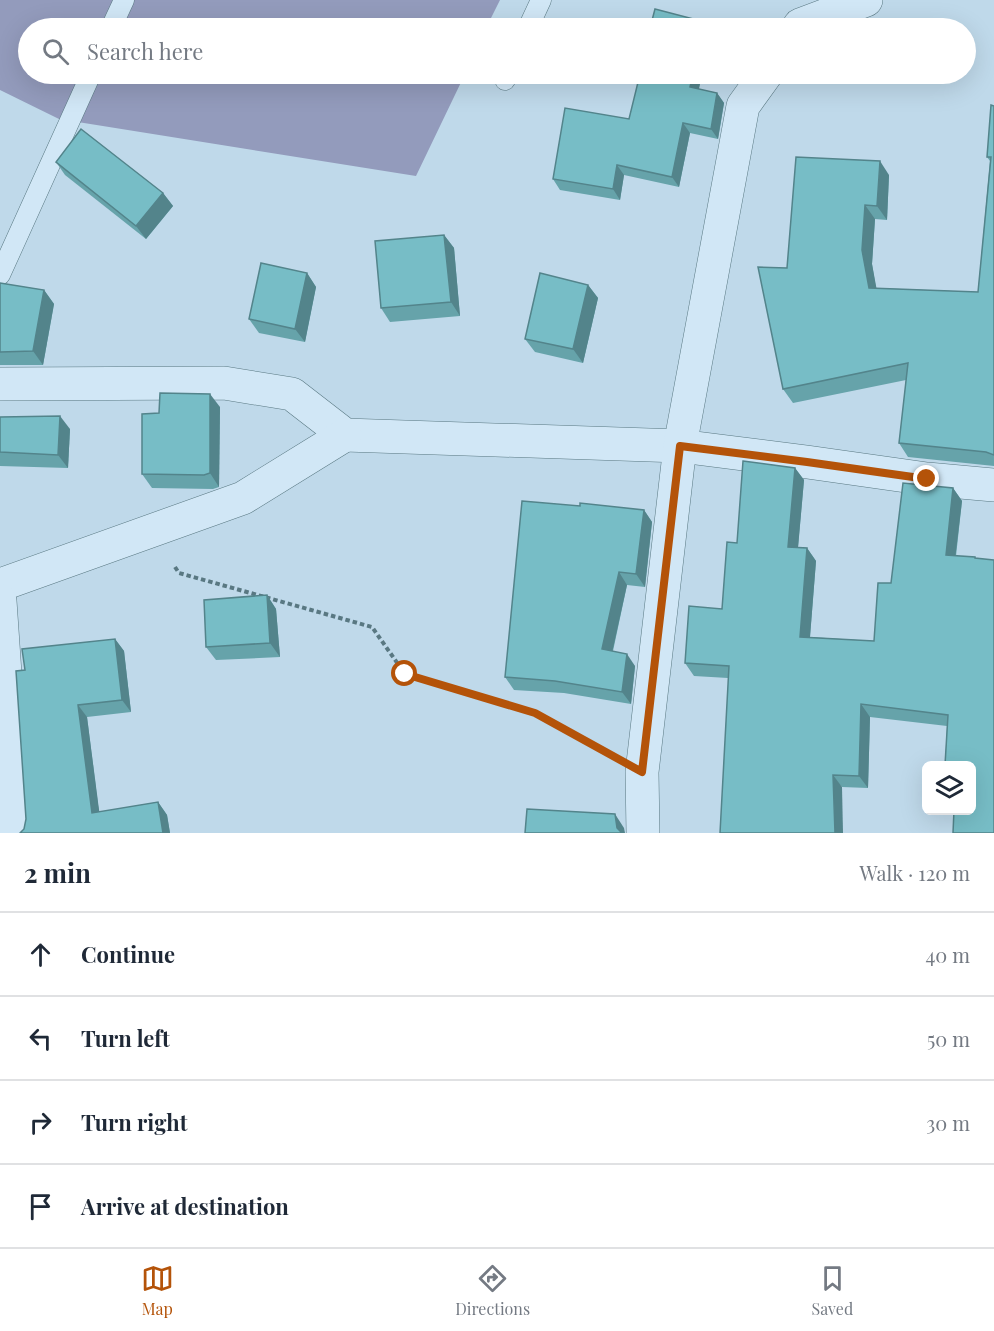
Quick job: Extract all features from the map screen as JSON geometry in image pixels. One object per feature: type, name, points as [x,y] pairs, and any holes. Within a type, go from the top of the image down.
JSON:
[{"type":"street","points":[[818,18],[866,0]]},
{"type":"street","points":[[644,833],[642,772],[680,446],[743,106],[759,84]]},
{"type":"street","points":[[0,384],[224,383],[292,394],[345,435]]},
{"type":"street","points":[[0,585],[243,498],[345,435],[680,446],[927,479],[994,485]]},
{"type":"street","points":[[0,601],[16,833]]},
{"type":"lane","points":[[116,18],[124,0]]},
{"type":"lane","points":[[533,18],[542,0]]},
{"type":"lane","points":[[0,275],[86,84]]},
{"type":"path","points":[[151,532],[179,573],[372,627],[405,674],[535,713],[642,772]]},
{"type":"shaded area","points":[[0,0],[500,0],[491,18],[18,18],[18,84],[460,84],[416,176],[59,119],[0,90]]},
{"type":"building","points":[[655,9],[690,18],[653,18]]},
{"type":"building","points":[[638,84],[691,84],[690,87],[717,93],[711,129],[683,123],[672,177],[617,165],[613,189],[553,179],[565,108],[629,119]]},
{"type":"building","points":[[991,105],[994,106],[994,455],[986,452],[899,443],[908,363],[783,389],[758,267],[787,268],[796,157],[880,161],[877,206],[865,205],[862,250],[869,288],[978,292],[991,157],[987,157]]},
{"type":"building","points":[[81,129],[163,193],[136,226],[56,162]]},
{"type":"building","points":[[444,235],[451,302],[381,308],[375,241]]},
{"type":"building","points":[[261,263],[307,273],[295,329],[249,319]]},
{"type":"building","points":[[540,273],[588,285],[573,349],[525,339]]},
{"type":"building","points":[[0,283],[44,290],[33,351],[0,352]]},
{"type":"building","points":[[160,393],[210,394],[210,473],[204,475],[142,474],[142,414],[159,413]]},
{"type":"building","points":[[60,416],[58,455],[0,452],[0,417]]},
{"type":"building","points":[[743,461],[795,468],[788,547],[807,548],[800,637],[874,641],[878,583],[891,583],[903,483],[953,488],[946,555],[994,560],[994,833],[953,833],[954,815],[976,815],[976,761],[945,761],[948,715],[861,704],[859,776],[833,775],[835,833],[720,833],[729,666],[685,663],[689,606],[722,609],[727,542],[737,543]]},
{"type":"building","points":[[522,501],[580,506],[580,503],[644,510],[636,574],[619,572],[602,649],[627,654],[622,692],[555,681],[505,677]]},
{"type":"building","points":[[267,595],[270,643],[206,647],[204,600]]},
{"type":"building","points":[[115,639],[122,700],[78,705],[92,813],[158,802],[163,833],[20,833],[24,829],[26,819],[16,671],[25,670],[22,649]]},
{"type":"building","points":[[527,809],[615,814],[617,828],[622,833],[525,833]]},
{"type":"route","points":[[405,674],[535,713],[642,772],[680,446],[927,479]]}]
